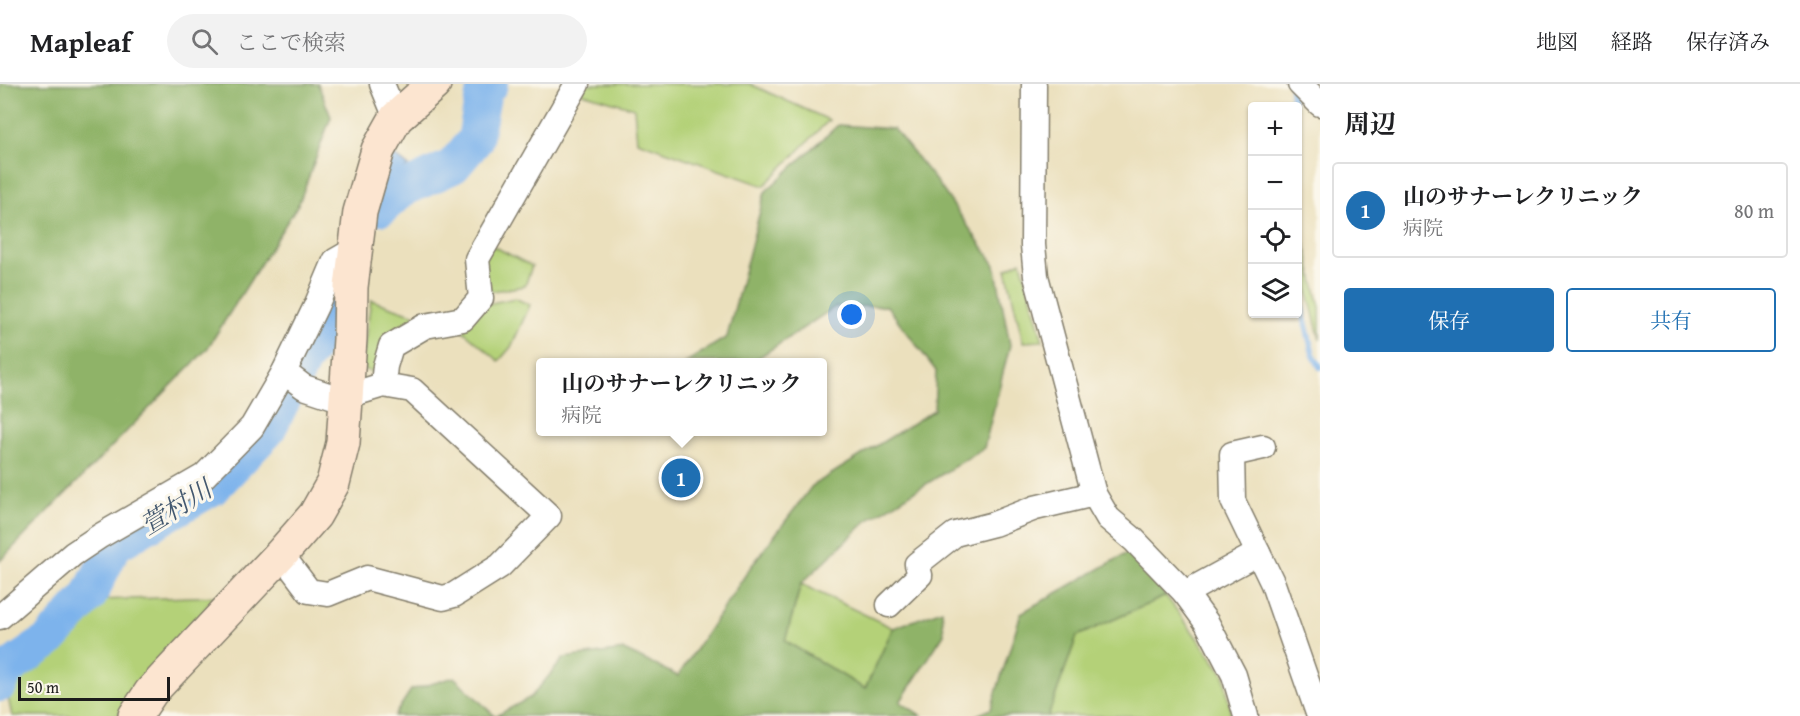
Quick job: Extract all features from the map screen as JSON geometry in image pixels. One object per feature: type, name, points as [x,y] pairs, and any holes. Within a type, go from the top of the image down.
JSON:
[{"type":"street","points":[[382,84],[396,118]]},
{"type":"street","points":[[135,716],[151,692],[315,515],[333,483],[343,443],[354,250],[360,212],[378,150],[396,118],[434,84]]},
{"type":"street","points":[[383,386],[385,366],[391,346],[425,326],[463,319],[481,298],[477,259],[577,84]]},
{"type":"street","points":[[1034,84],[1033,245],[1036,276],[1094,494],[1108,518],[1134,540],[1185,593],[1207,623],[1234,675],[1246,716]]},
{"type":"street","points":[[0,617],[73,554],[204,476],[252,427],[284,372],[316,306],[334,261],[354,250]]},
{"type":"street","points":[[281,554],[309,591],[328,594],[368,578],[443,598],[454,595],[500,566],[549,516],[412,390],[383,386],[347,396],[331,396],[304,387],[284,372]]},
{"type":"street","points":[[1263,447],[1232,454],[1233,501],[1273,584],[1319,716]]},
{"type":"street","points":[[889,605],[920,575],[917,564],[955,534],[994,524],[1035,508],[1094,494]]},
{"type":"street","points":[[1185,593],[1258,553]]},
{"type":"green space","points":[[0,84],[318,84],[331,117],[299,203],[207,349],[0,561]]},
{"type":"green space","points":[[584,84],[750,84],[829,120],[764,186],[637,141],[634,108],[582,93]]},
{"type":"green space","points":[[838,125],[894,129],[940,186],[995,265],[1010,345],[984,448],[867,521],[801,584],[785,641],[865,689],[893,628],[942,610],[944,634],[900,702],[922,716],[496,716],[531,697],[564,658],[624,650],[678,676],[750,568],[812,486],[934,410],[936,371],[887,306],[835,307],[758,358],[693,358],[727,337],[765,192]]},
{"type":"green space","points":[[1302,233],[1320,307],[1320,340],[1302,270]]},
{"type":"green space","points":[[491,245],[532,266],[525,286],[487,292],[482,263]]},
{"type":"green space","points":[[1021,261],[1043,341],[1023,342],[1006,269]]},
{"type":"green space","points":[[515,298],[530,305],[511,347],[499,361],[462,330],[487,304]]},
{"type":"green space","points":[[371,300],[421,317],[379,375],[361,368]]},
{"type":"green space","points":[[1131,551],[1166,596],[1077,636],[1048,716],[975,716],[991,709],[1021,613]]},
{"type":"green space","points":[[801,584],[893,628],[865,689],[785,641]]},
{"type":"green space","points":[[222,596],[132,690],[118,716],[12,716],[8,697],[19,674],[61,645],[98,600]]},
{"type":"green space","points":[[1166,596],[1224,674],[1231,716],[1048,716],[1077,636]]},
{"type":"green space","points":[[454,677],[495,716],[394,716],[411,690]]},
{"type":"water","points":[[393,154],[408,166],[387,185],[381,180]]},
{"type":"waterway","name":"萱村川","points":[[381,208],[401,190],[453,166],[475,140],[484,90],[490,84]]},
{"type":"waterway","points":[[1292,86],[1293,102]]},
{"type":"waterway","points":[[1302,309],[1313,354],[1320,367]]},
{"type":"waterway","name":"萱村川","points":[[0,684],[6,670],[48,641],[89,596],[114,545],[212,488],[267,431],[304,359],[336,315]]},
{"type":"place","name":"山のサナーレクリニック","points":[[681,478]]}]
